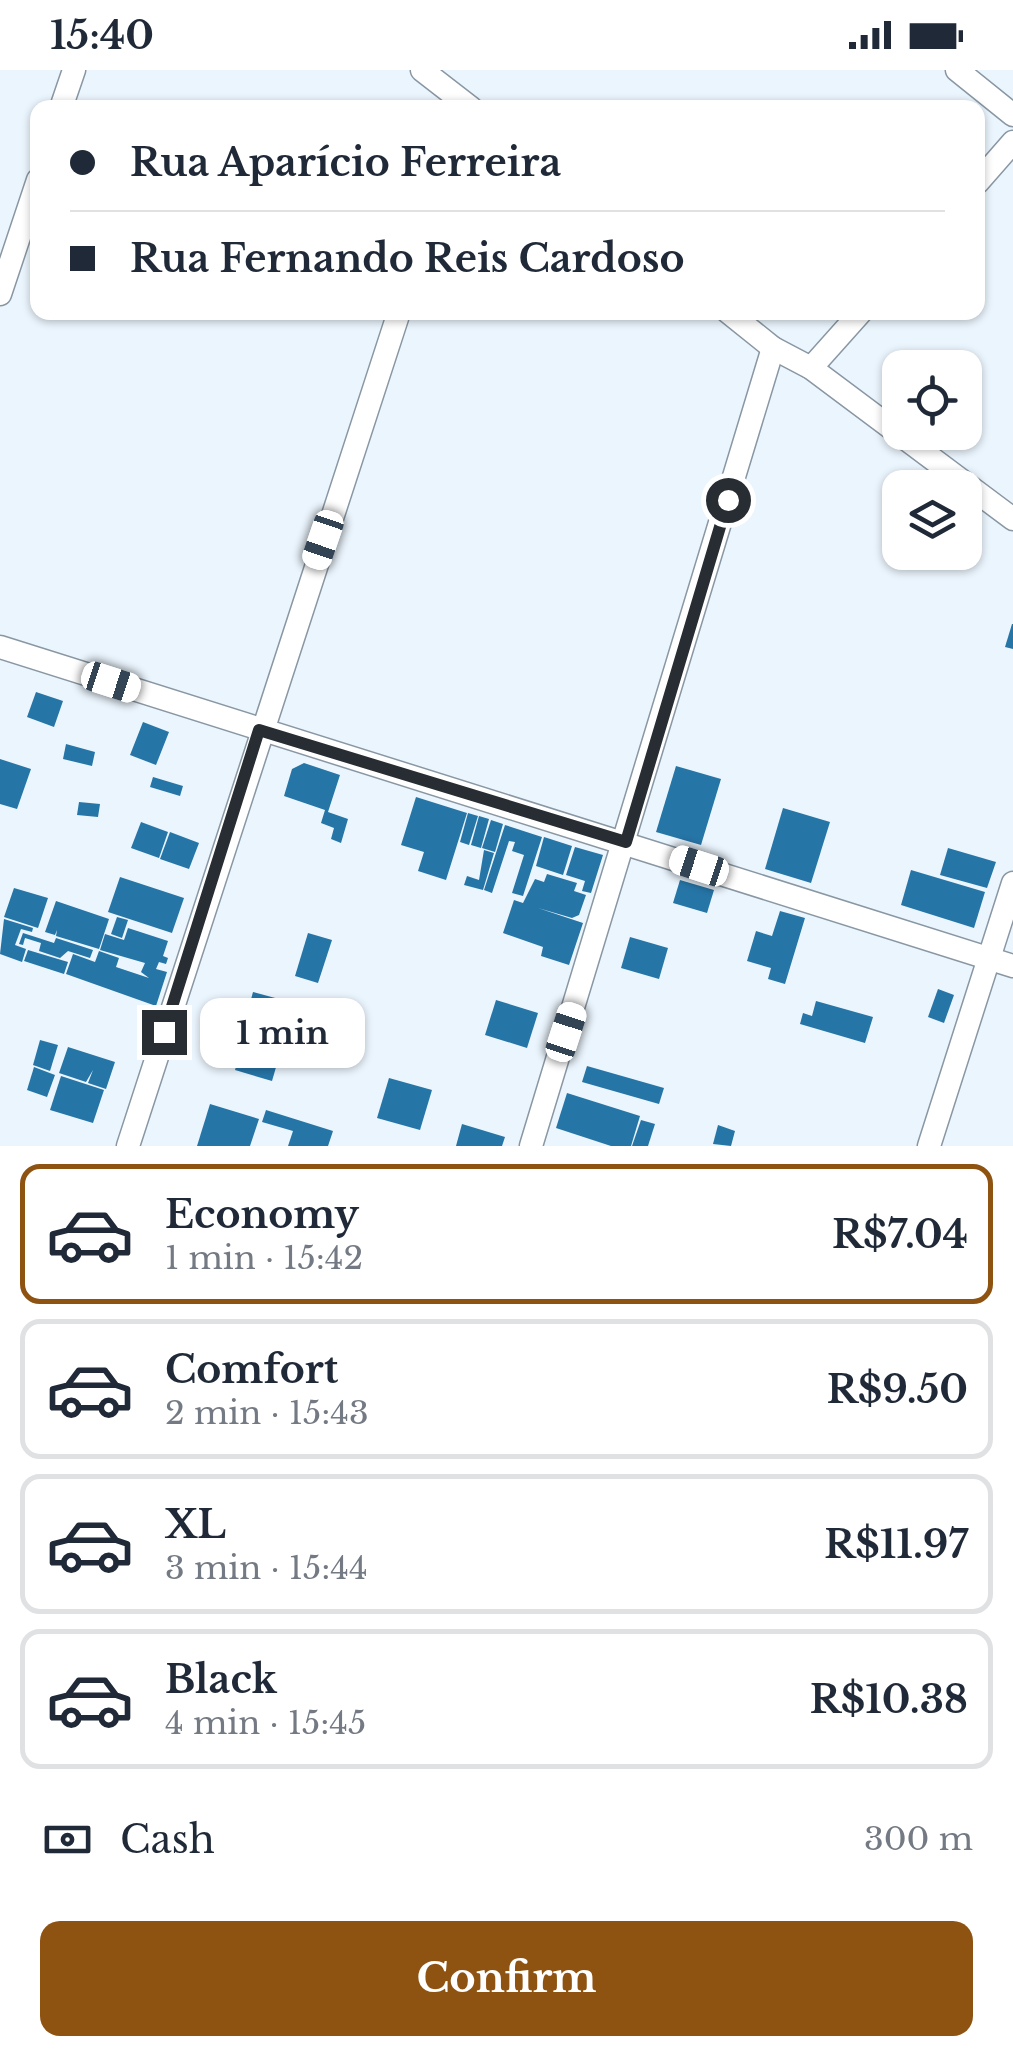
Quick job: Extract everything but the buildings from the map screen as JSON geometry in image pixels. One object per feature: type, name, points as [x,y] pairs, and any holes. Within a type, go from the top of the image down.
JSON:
[{"type":"street","points":[[64,100],[74,70]]},
{"type":"street","points":[[422,70],[460,100]]},
{"type":"street","points":[[957,70],[1013,115]]},
{"type":"street","points":[[985,174],[1013,142]]},
{"type":"street","points":[[0,294],[30,204]]},
{"type":"street","points":[[128,1146],[259,730],[396,320]]},
{"type":"street","points":[[738,320],[773,348],[811,368],[1013,519]]},
{"type":"street","points":[[811,368],[854,320]]},
{"type":"street","points":[[531,1146],[773,348]]},
{"type":"street","points":[[0,647],[1013,966]]},
{"type":"street","points":[[929,1146],[1013,883]]},
{"type":"route","points":[[164,1032],[259,730],[626,842],[728,500]]}]
